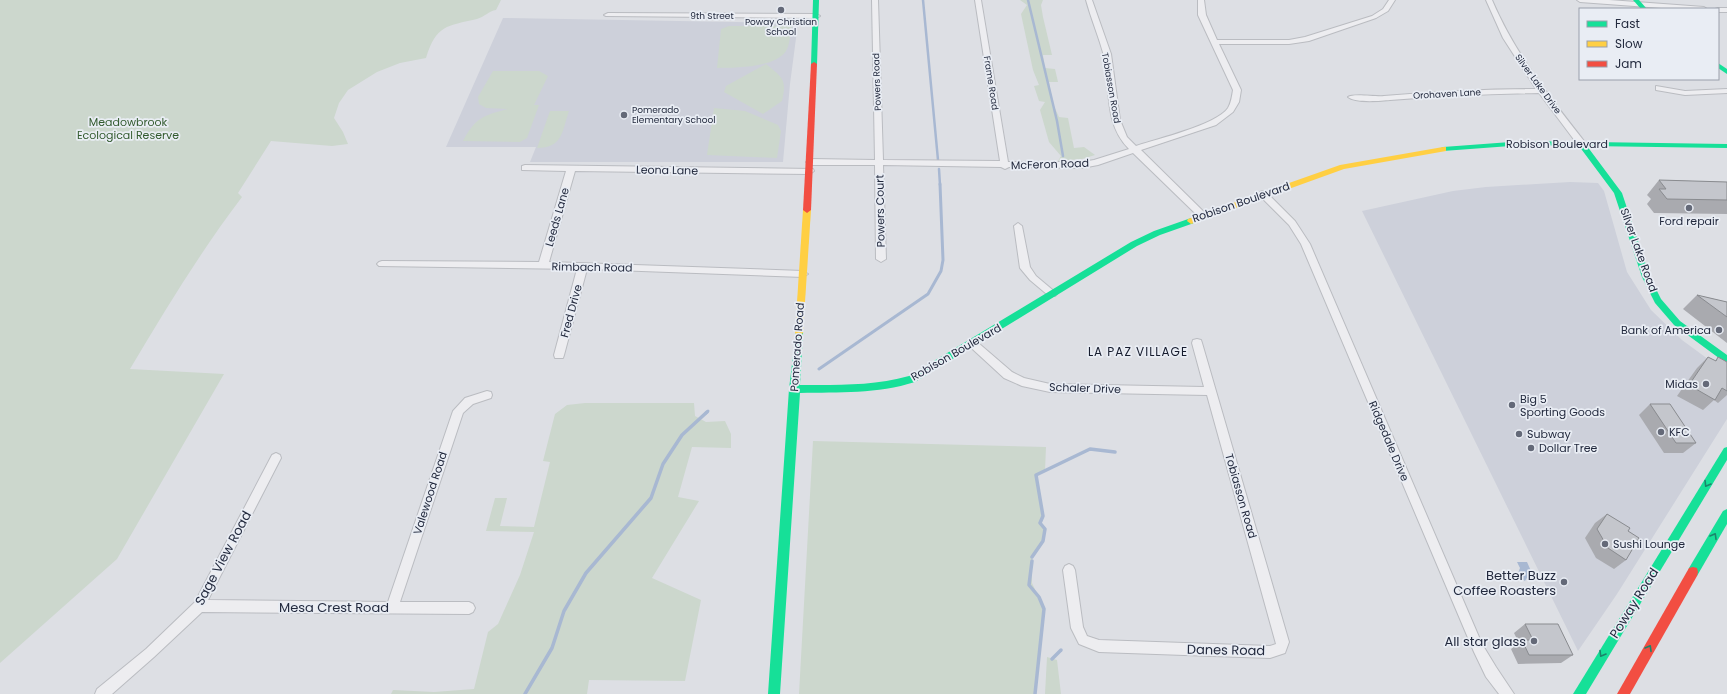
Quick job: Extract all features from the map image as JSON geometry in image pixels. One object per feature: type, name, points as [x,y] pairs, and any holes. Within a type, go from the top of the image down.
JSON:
[{"type":"street","name":"Pomerado Road","points":[[774,694],[783,586],[794,389],[810,171],[816,0]]},
{"type":"street","name":"Powers Road","points":[[875,0],[880,164]]},
{"type":"street","name":"Frame Road","points":[[978,0],[1005,166]]},
{"type":"street","name":"Tobiasson Road","points":[[1089,0],[1108,60],[1116,124],[1123,138],[1202,216]]},
{"type":"street","name":"McFeron Road","points":[[810,162],[1005,166],[1082,165],[1134,150],[1213,123],[1228,114],[1236,100],[1237,90],[1202,15],[1201,0]]},
{"type":"street","points":[[1214,42],[1289,42],[1306,39],[1374,17],[1386,10],[1392,0]]},
{"type":"street","name":"Silver Lake Drive","points":[[1489,0],[1493,12],[1520,61],[1581,143]]},
{"type":"street","points":[[1580,0],[1689,8]]},
{"type":"street","name":"9th Street","points":[[608,15],[816,16]]},
{"type":"street","points":[[1719,66],[1727,72]]},
{"type":"street","points":[[1658,88],[1685,93],[1727,91]]},
{"type":"street","name":"Orohaven Lane","points":[[1352,97],[1374,99],[1462,92],[1543,91]]},
{"type":"street","name":"Robison Boulevard","points":[[794,389],[872,388],[894,385],[912,379],[972,344],[1134,244],[1157,233],[1202,216],[1343,167],[1412,152],[1461,146],[1524,143],[1581,143],[1727,146]]},
{"type":"street","name":"Silver Lake Road","points":[[1581,143],[1618,193],[1646,277],[1658,301],[1677,323],[1727,360]]},
{"type":"street","name":"Powers Court","points":[[880,164],[881,259]]},
{"type":"street","name":"Leona Lane","points":[[525,168],[810,171]]},
{"type":"street","name":"Leeds Lane","points":[[543,266],[571,169]]},
{"type":"street","name":"Ridgedale Drive","points":[[1263,194],[1292,223],[1305,244],[1478,648],[1491,672],[1507,694]]},
{"type":"street","points":[[1018,226],[1025,268],[1033,278],[1052,294]]},
{"type":"street","name":"Rimbach Road","points":[[382,264],[583,266],[803,274]]},
{"type":"street","name":"Fred Drive","points":[[559,355],[583,266]]},
{"type":"street","name":"Tobiasson Road","points":[[1197,343],[1283,642],[1281,649]]},
{"type":"street","name":"Schaler Drive","points":[[972,344],[1008,375],[1022,382],[1050,388],[1211,391]]},
{"type":"street","name":"Valewood Road","points":[[392,607],[458,411],[469,400],[487,395]]},
{"type":"street","name":"Poway Road","points":[[1579,694],[1727,450]]},
{"type":"street","name":"Sage View Road","points":[[102,694],[150,653],[198,606],[276,458]]},
{"type":"street","points":[[1623,694],[1727,514]]},
{"type":"street","name":"Danes Road","points":[[1069,570],[1078,628],[1083,640],[1099,646],[1270,652],[1281,649]]},
{"type":"street","name":"Mesa Crest Road","points":[[198,606],[469,608]]},
{"type":"shaded area","name":"Pomerado Elementary School","points":[[503,18],[798,23],[790,84],[783,162],[530,162],[536,147],[446,147]]},
{"type":"shaded area","points":[[1570,182],[1598,183],[1604,191],[1627,272],[1651,310],[1682,340],[1727,373],[1727,419],[1617,594],[1578,651],[1362,211],[1453,191],[1486,187]]},
{"type":"green space","name":"Meadowbrook Ecological Reserve","points":[[0,0],[501,0],[496,10],[477,19],[458,23],[444,29],[434,39],[426,58],[400,63],[377,72],[348,90],[339,103],[334,118],[343,132],[348,144],[332,146],[271,141],[238,193],[242,197],[212,238],[184,281],[130,369],[224,374],[117,559],[0,663]]},
{"type":"green space","points":[[1020,0],[1043,0],[1041,5],[1052,55],[1043,55],[1045,68],[1055,69],[1058,82],[1049,82],[1053,104],[1059,117],[1068,118],[1074,148],[1084,147],[1095,155],[1082,159],[1058,161],[1061,156],[1049,142],[1040,110],[1045,102],[1039,101],[1034,86],[1039,85],[1033,70],[1021,14],[1027,5]]},
{"type":"green space","points":[[729,26],[792,26],[786,51],[781,57],[764,64],[754,66],[717,68],[721,29]]},
{"type":"green space","points":[[766,64],[780,76],[784,83],[784,88],[782,101],[763,114],[724,92],[726,86]]},
{"type":"green space","points":[[493,71],[539,71],[548,76],[534,105],[539,105],[527,138],[520,142],[463,141],[467,133],[476,122],[493,113],[508,109],[486,108],[479,104],[478,97]]},
{"type":"green space","points":[[714,108],[745,111],[778,125],[781,131],[777,158],[707,155]]},
{"type":"green space","points":[[550,111],[569,111],[563,131],[557,142],[546,147],[537,148]]},
{"type":"green space","points":[[585,403],[694,403],[695,416],[706,422],[725,421],[731,434],[731,448],[692,447],[678,497],[699,501],[652,578],[701,600],[685,681],[589,680],[587,694],[391,694],[393,690],[434,692],[474,689],[488,632],[498,624],[520,575],[534,532],[486,531],[495,498],[507,498],[500,526],[534,527],[550,462],[543,461],[555,414],[567,405]]},
{"type":"green space","points":[[813,441],[1046,447],[1045,471],[1036,476],[1043,516],[1040,523],[1045,529],[1043,541],[1032,557],[1032,583],[1044,609],[1035,694],[799,694]]},
{"type":"green space","points":[[1047,657],[1057,660],[1061,694],[1045,694]]},
{"type":"water","points":[[1517,562],[1527,562],[1531,571],[1525,581],[1517,576],[1520,568]]},
{"type":"building","points":[[1659,180],[1727,182],[1727,200],[1667,199],[1659,189],[1666,189]]},
{"type":"building","points":[[1697,295],[1727,302],[1727,317]]},
{"type":"building","points":[[1708,357],[1716,361],[1718,357],[1727,362],[1727,391],[1722,388],[1715,400],[1689,385]]},
{"type":"building","points":[[1650,404],[1670,404],[1696,443],[1676,443]]},
{"type":"building","points":[[1607,514],[1630,528],[1628,531],[1639,538],[1626,560],[1608,548],[1597,529]]},
{"type":"building","points":[[1525,624],[1558,624],[1573,655],[1529,655],[1522,640],[1533,640]]},
{"type":"waterway","points":[[923,0],[938,160]]},
{"type":"waterway","points":[[1028,0],[1057,121],[1063,156]]},
{"type":"waterway","points":[[939,169],[940,185]]},
{"type":"waterway","points":[[819,369],[928,294],[941,271],[943,260],[940,184]]},
{"type":"waterway","points":[[525,694],[552,648],[564,611],[586,573],[651,498],[663,464],[682,435],[707,412]]},
{"type":"waterway","points":[[1032,557],[1043,541],[1045,529],[1040,523],[1043,516],[1036,475],[1090,449],[1115,452]]},
{"type":"waterway","points":[[1032,561],[1029,585],[1039,597],[1044,609],[1035,694]]},
{"type":"waterway","points":[[1052,659],[1061,650]]},
{"type":"traffic: fast","points":[[814,64],[816,0]]},
{"type":"traffic: fast","points":[[1636,0],[1643,8]]},
{"type":"traffic: fast","points":[[1719,66],[1727,72]]},
{"type":"traffic: fast","points":[[1443,149],[1524,143],[1727,146]]},
{"type":"traffic: fast","points":[[1581,143],[1618,193],[1646,277],[1658,301],[1677,323],[1727,360]]},
{"type":"traffic: fast","points":[[794,389],[869,388],[912,379],[1134,244],[1157,233],[1191,221]]},
{"type":"traffic: fast","points":[[774,694],[799,333]]},
{"type":"traffic: fast","points":[[1579,694],[1727,451]]},
{"type":"traffic: fast","points":[[1693,572],[1727,514]]},
{"type":"traffic: slow","points":[[1191,221],[1343,167],[1443,149]]},
{"type":"traffic: slow","points":[[799,333],[807,210]]},
{"type":"traffic: jam","points":[[807,210],[814,64]]},
{"type":"traffic: jam","points":[[1623,694],[1693,572]]},
{"type":"place","name":"Poway Christian School","points":[[781,10]]},
{"type":"place","name":"Pomerado Elementary School","points":[[624,115]]},
{"type":"place","name":"Ford repair","points":[[1689,208]]},
{"type":"place","name":"Bank of America","points":[[1719,330]]},
{"type":"place","name":"Midas","points":[[1706,384]]},
{"type":"place","name":"Big 5 Sporting Goods","points":[[1512,405]]},
{"type":"place","name":"KFC","points":[[1661,432]]},
{"type":"place","name":"Subway","points":[[1519,434]]},
{"type":"place","name":"Dollar Tree","points":[[1531,448]]},
{"type":"place","name":"Sushi Lounge","points":[[1605,544]]},
{"type":"place","name":"Better Buzz Coffee Roasters","points":[[1564,582]]},
{"type":"place","name":"All star glass","points":[[1534,641]]},
{"type":"district","name":"LA PAZ VILLAGE","points":[[1138,351]]}]
